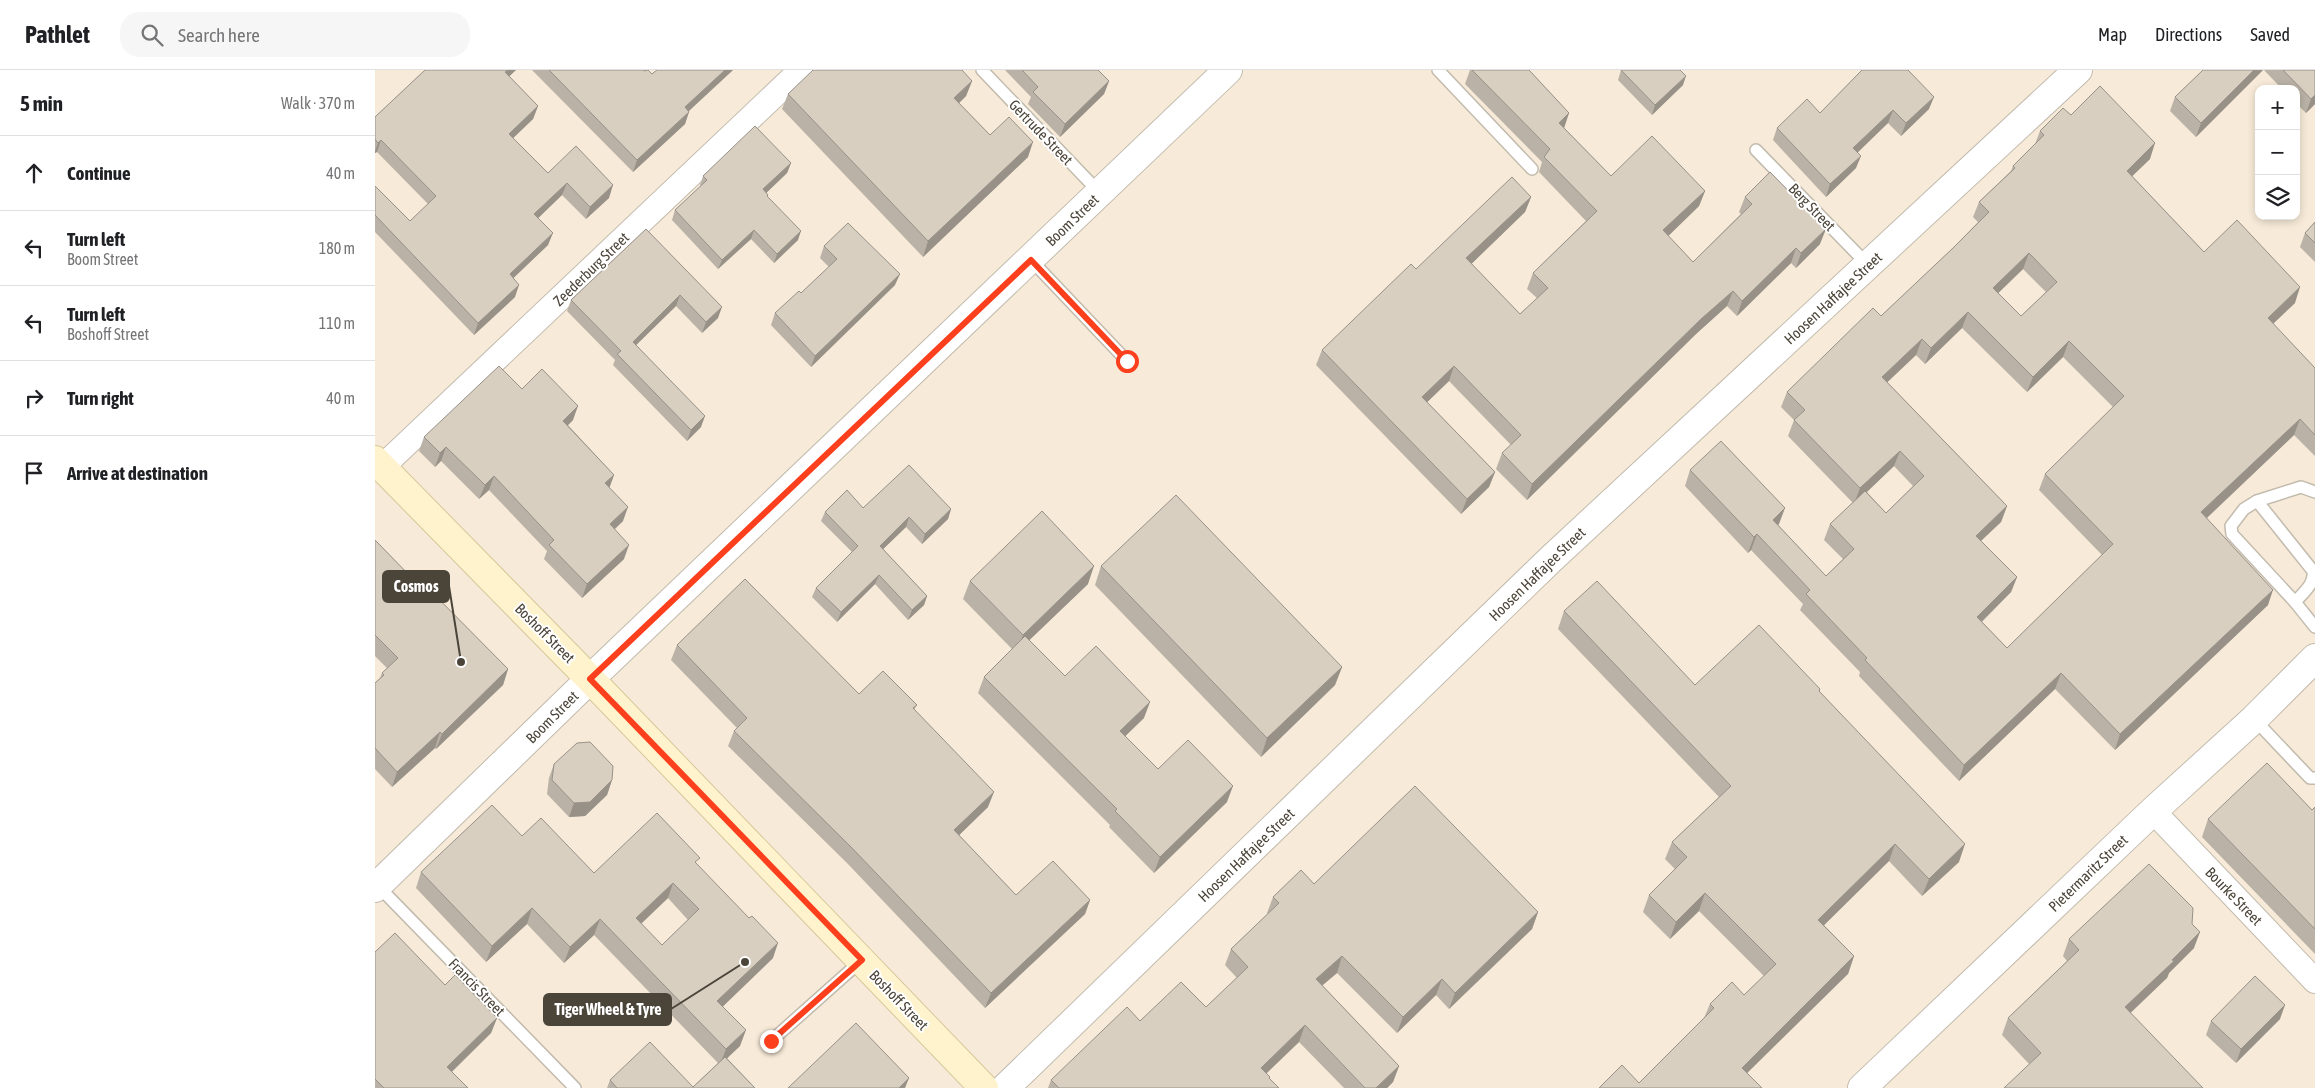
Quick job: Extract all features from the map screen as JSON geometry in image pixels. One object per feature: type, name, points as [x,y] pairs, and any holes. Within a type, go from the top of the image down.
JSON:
[{"type":"main road","name":"Boshoff Street","points":[[379,464],[590,679],[984,1088]]},
{"type":"street","name":"Zeederburg Street","points":[[379,464],[801,70]]},
{"type":"street","name":"Boom Street","points":[[376,887],[590,679],[1228,70]]},
{"type":"street","name":"Hoosen Haffajee Street","points":[[1005,1088],[1551,559],[2078,70]]},
{"type":"street","name":"Pietermaritz Street","points":[[1861,1088],[2153,811],[2254,719],[2315,658]]},
{"type":"street","name":"Bourke Street","points":[[2153,811],[2315,980]]},
{"type":"lane","name":"Gertrude Street","points":[[982,70],[1100,194]]},
{"type":"lane","points":[[1438,70],[1532,169]]},
{"type":"lane","name":"Berg Street","points":[[1756,150],[1868,265]]},
{"type":"lane","points":[[1031,260],[1127,361]]},
{"type":"lane","points":[[2315,492],[2301,487],[2257,501],[2244,509],[2231,526],[2232,534],[2295,602],[2315,627]]},
{"type":"lane","points":[[2257,501],[2313,571],[2314,577],[2311,584],[2295,602]]},
{"type":"lane","points":[[2254,719],[2310,778],[2315,778]]},
{"type":"lane","name":"Francis Street","points":[[376,887],[575,1088]]},
{"type":"lane","points":[[771,1041],[862,960]]},
{"type":"shaded area","points":[[375,70],[2315,70],[2315,1088],[375,1088]]},
{"type":"building","points":[[425,70],[508,70],[505,72],[538,106],[509,134],[548,173],[576,146],[613,185],[590,207],[567,183],[534,214],[553,233],[510,274],[519,285],[478,323],[375,215],[375,186],[410,221],[436,196],[381,140],[378,143],[375,139],[375,117]]},
{"type":"building","points":[[549,70],[648,70],[652,74],[657,70],[725,70],[685,107],[689,112],[637,160]]},
{"type":"building","points":[[813,70],[962,70],[972,81],[954,98],[990,135],[1009,117],[1033,142],[928,241],[788,94]]},
{"type":"building","points":[[1022,70],[1098,70],[1109,81],[1065,124],[1033,92],[1038,87]]},
{"type":"building","points":[[1472,70],[1529,70],[1569,113],[1559,123],[1611,176],[1652,136],[1705,191],[1663,230],[1693,262],[1752,204],[1745,197],[1770,172],[1826,229],[1801,253],[1796,248],[1742,301],[1733,291],[1701,319],[1532,484],[1502,453],[1521,435],[1454,366],[1422,397],[1495,472],[1467,499],[1322,350],[1411,264],[1416,269],[1512,177],[1531,197],[1466,258],[1520,314],[1548,288],[1533,273],[1597,211],[1544,157],[1550,149]]},
{"type":"building","points":[[1621,70],[1680,70],[1686,76],[1655,105]]},
{"type":"building","points":[[1862,70],[1908,70],[1934,97],[1906,123],[1893,110],[1853,148],[1861,156],[1830,184],[1777,128],[1807,99],[1820,113]]},
{"type":"building","points":[[2203,70],[2254,70],[2201,123],[2175,97]]},
{"type":"building","points":[[2283,70],[2315,70],[2315,95],[2311,99],[2300,88],[2300,85],[2297,85]]},
{"type":"building","points":[[2100,86],[2155,143],[2127,171],[2204,252],[2237,220],[2300,287],[2268,318],[2315,368],[2315,435],[2300,419],[2201,512],[2273,590],[2120,734],[2061,673],[1964,765],[1806,594],[1810,590],[1757,534],[1754,537],[1690,470],[1721,441],[1785,508],[1773,520],[1826,576],[1854,549],[1830,524],[1865,491],[1886,513],[1924,476],[1900,451],[1860,488],[1794,420],[1805,410],[1787,392],[1873,308],[1881,316],[1953,248],[1989,212],[1979,202],[2015,168],[2013,166],[2044,135],[2040,131],[2063,108],[2071,115]],"holes":[[[2029,253],[2057,282],[2021,316],[1993,288]],[[1968,312],[2033,377],[2069,341],[2124,396],[2045,474],[2113,544],[2007,648],[1977,617],[2017,577],[1976,536],[2007,506],[1882,377],[1922,339],[1931,348]]]},
{"type":"building","points":[[755,126],[791,163],[763,189],[767,196],[801,231],[777,254],[754,230],[722,260],[675,210],[707,180],[703,176]]},
{"type":"building","points":[[2315,222],[2315,243],[2305,233]]},
{"type":"building","points":[[848,223],[900,274],[815,356],[775,313],[799,291],[801,293],[837,259],[824,246]]},
{"type":"building","points":[[646,229],[722,307],[706,322],[680,295],[633,342],[705,416],[691,430],[617,354],[621,351],[571,300]]},
{"type":"building","points":[[499,366],[522,389],[542,369],[578,406],[563,421],[614,475],[605,483],[628,507],[610,524],[629,545],[587,584],[549,545],[554,540],[494,476],[485,485],[446,447],[440,453],[424,437]]},
{"type":"building","points":[[909,465],[951,509],[925,534],[909,517],[880,546],[927,596],[912,610],[879,575],[841,612],[816,588],[858,546],[825,512],[847,490],[863,508]]},
{"type":"building","points":[[1176,495],[1342,667],[1267,738],[1101,566]]},
{"type":"building","points":[[1042,511],[1094,566],[1023,635],[970,581]]},
{"type":"building","points":[[375,540],[413,579],[416,576],[508,669],[442,734],[440,732],[397,772],[375,748],[375,683],[384,675],[382,673],[398,658],[375,635]]},
{"type":"building","points":[[745,579],[859,694],[883,671],[917,705],[913,708],[994,792],[954,830],[1016,895],[1053,861],[1090,900],[991,993],[852,848],[734,731],[747,718],[677,645]]},
{"type":"building","points":[[1597,581],[1695,685],[1759,625],[1820,689],[1819,691],[1965,844],[1929,879],[1895,844],[1818,920],[1854,956],[1742,1068],[1762,1088],[1599,1088],[1622,1065],[1639,1083],[1714,1008],[1710,1004],[1732,982],[1744,995],[1776,964],[1705,893],[1676,922],[1649,895],[1687,857],[1672,842],[1731,786],[1564,611]]},
{"type":"building","points":[[1025,636],[1065,676],[1096,646],[1150,702],[1120,731],[1158,769],[1188,740],[1233,786],[1160,857],[1115,811],[1117,809],[984,677]]},
{"type":"building","points":[[590,742],[613,766],[612,780],[590,802],[574,803],[552,780],[554,764],[577,743]]},
{"type":"building","points":[[2267,763],[2312,810],[2315,807],[2315,929],[2208,819]]},
{"type":"building","points":[[1415,786],[1538,912],[1455,993],[1442,979],[1403,1017],[1342,956],[1316,979],[1399,1066],[1376,1088],[1365,1088],[1305,1025],[1261,1068],[1279,1088],[1059,1088],[1051,1080],[1127,1007],[1140,1021],[1181,982],[1206,1007],[1248,967],[1231,949],[1279,903],[1273,897],[1301,870],[1314,884]]},
{"type":"building","points":[[492,805],[522,836],[541,818],[594,873],[657,813],[700,858],[695,862],[749,918],[752,916],[778,943],[717,1001],[746,1030],[726,1049],[600,919],[570,947],[532,908],[492,946],[421,872]],"holes":[[[673,883],[699,909],[662,945],[636,918]]]},
{"type":"building","points":[[2149,864],[2193,908],[2192,924],[2200,932],[2172,960],[2174,961],[2125,1007],[2203,1088],[2004,1088],[2041,1053],[2008,1018],[2079,950],[2069,939]]},
{"type":"building","points":[[395,933],[445,985],[455,975],[497,1018],[447,1067],[468,1088],[384,1088],[375,1079],[375,952]]},
{"type":"building","points":[[2255,976],[2285,1005],[2241,1049],[2211,1021]]},
{"type":"building","points":[[856,1023],[909,1078],[899,1088],[788,1088]]},
{"type":"building","points":[[650,1042],[693,1087],[725,1057],[755,1088],[617,1088],[610,1080]]},
{"type":"place","name":"Cosmos","points":[[461,662]]},
{"type":"place","name":"Tiger Wheel & Tyre","points":[[745,962]]},
{"type":"route","points":[[771,1041],[862,960],[590,679],[1031,260],[1127,361]]}]
